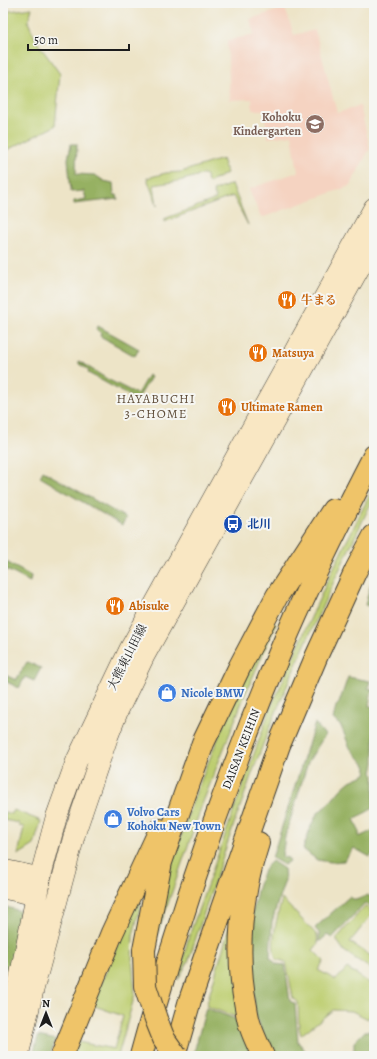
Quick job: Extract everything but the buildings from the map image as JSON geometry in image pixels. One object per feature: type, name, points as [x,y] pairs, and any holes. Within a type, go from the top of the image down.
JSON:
[{"type":"highway","points":[[62,1056],[112,933],[142,867],[240,666],[277,596],[374,447]]},
{"type":"highway","name":"DAISAN KEIHIN","points":[[141,1056],[157,997],[215,816],[289,630],[346,510],[374,456]]},
{"type":"highway","points":[[175,1056],[193,992],[279,745],[317,654],[356,570],[374,536]]},
{"type":"highway","points":[[263,1056],[250,1027],[242,990],[240,949],[244,899],[253,858],[290,746],[356,570]]},
{"type":"highway","points":[[175,1056],[164,1039],[145,986],[144,950],[161,862],[203,743]]},
{"type":"street","name":"大熊東山田線","points":[[3,1052],[38,887],[56,818],[77,760],[130,649],[374,208]]},
{"type":"street","name":"大熊東山田線","points":[[18,1056],[76,829],[96,767],[118,710],[144,656],[374,241]]},
{"type":"street","points":[[3,870],[38,887]]},
{"type":"street","points":[[3,888],[38,887]]},
{"type":"shaded area","name":"Kohoku Kindergarten","points":[[285,8],[294,35],[315,30],[337,113],[360,106],[370,148],[350,186],[261,218],[249,189],[298,172],[292,135],[268,138],[264,110],[252,110],[252,99],[230,100],[227,41],[254,34],[250,19]]},
{"type":"green space","points":[[32,8],[28,22],[37,42],[60,74],[55,126],[3,152],[3,12]]},
{"type":"green space","points":[[71,144],[77,144],[76,174],[95,175],[104,181],[113,183],[114,195],[117,195],[118,199],[74,204],[74,201],[86,199],[84,191],[71,192],[68,159]]},
{"type":"green space","points":[[222,159],[227,173],[209,183],[205,174],[179,181],[154,185],[157,206],[147,178],[166,173],[181,172]]},
{"type":"green space","points":[[232,184],[248,225],[233,196],[164,222],[164,219],[216,199],[213,191]]},
{"type":"green space","points":[[98,326],[139,349],[135,356],[100,336],[101,333],[96,329]]},
{"type":"green space","points":[[79,361],[107,379],[137,394],[148,375],[151,377],[137,400],[88,373],[89,370],[79,364]]},
{"type":"green space","points":[[43,471],[126,518],[122,525],[40,477]]},
{"type":"green space","points":[[374,486],[374,497],[309,636],[278,707],[234,824],[188,962],[178,980],[188,939],[270,709],[330,575]]},
{"type":"green space","points":[[3,560],[31,576],[30,582],[3,568]]},
{"type":"green space","points":[[374,573],[374,608],[365,605]]},
{"type":"green space","points":[[273,622],[276,624],[244,697],[203,802],[152,950],[158,906],[193,800],[236,694]]},
{"type":"green space","points":[[27,662],[41,668],[34,681],[25,677],[19,688],[3,680],[3,674],[16,680]]},
{"type":"green space","points":[[348,677],[370,681],[368,688],[372,689],[369,706],[374,707],[374,763],[372,773],[374,775],[374,808],[354,819],[359,830],[359,837],[374,830],[374,852],[370,857],[354,848],[344,861],[331,862],[317,860],[303,849],[317,814],[350,781],[366,774],[367,767],[350,748],[341,726],[333,719],[336,706],[339,703]]},
{"type":"green space","points":[[315,723],[325,735],[308,762],[285,837],[282,857],[288,858],[290,861],[284,865],[272,858]]},
{"type":"green space","points":[[14,810],[41,821],[34,845],[18,855],[24,827],[19,826],[19,823],[4,820],[5,812],[12,814]]},
{"type":"green space","points":[[272,861],[284,869],[285,880],[272,922],[270,957],[276,964],[285,965],[290,1001],[295,1004],[298,1042],[310,1056],[272,1056],[255,1015],[249,929],[257,891],[264,869]]},
{"type":"green space","points":[[368,895],[374,900],[374,909],[365,903],[332,938],[327,935],[319,942],[319,933],[315,928],[349,897],[356,900]]},
{"type":"green space","points":[[282,899],[317,935],[318,944],[313,950],[324,961],[318,970],[336,980],[347,968],[374,986],[374,1009],[368,1019],[352,1011],[333,1010],[301,1035],[299,1028],[298,1002],[293,998],[286,962],[276,959],[274,953],[273,945],[275,929]]},
{"type":"green space","points":[[136,901],[141,903],[133,936],[132,958],[135,994],[118,1056],[71,1056],[78,1042],[114,1049],[123,1016],[92,1005]]},
{"type":"green space","points":[[3,906],[20,911],[7,996],[3,996]]},
{"type":"green space","points":[[365,906],[373,913],[350,942],[374,958],[374,971],[344,951],[336,939]]},
{"type":"green space","points":[[233,915],[239,1018],[206,1006]]},
{"type":"green space","points":[[206,1008],[241,1021],[255,1056],[193,1056]]},
{"type":"green space","points":[[365,1031],[374,1031],[374,1056],[350,1056],[354,1054],[354,1042]]},
{"type":"green space","points":[[38,1036],[56,1040],[49,1056],[33,1056]]},
{"type":"place","name":"Kohoku Kindergarten","points":[[315,124]]},
{"type":"place","name":"牛まる","points":[[287,300]]},
{"type":"place","name":"Matsuya","points":[[258,353]]},
{"type":"place","name":"Ultimate Ramen","points":[[227,407]]},
{"type":"place","name":"北川","points":[[233,524]]},
{"type":"place","name":"Abisuke","points":[[115,606]]},
{"type":"place","name":"Nicole BMW","points":[[167,693]]},
{"type":"place","name":"Volvo Cars Kohoku New Town","points":[[113,819]]},
{"type":"district","name":"HAYABUCHI 3-CHOME","points":[[156,406]]}]
